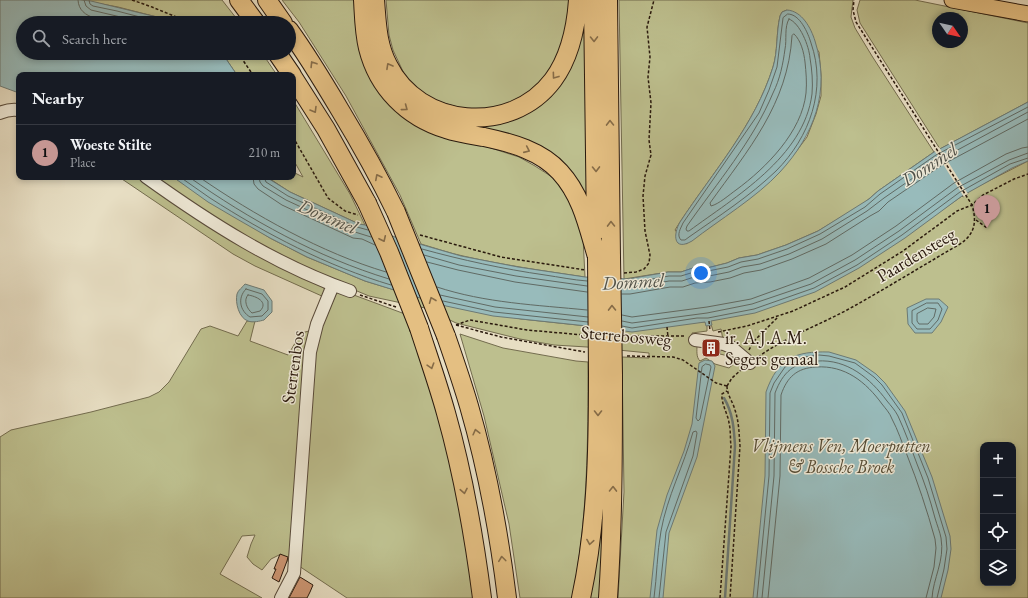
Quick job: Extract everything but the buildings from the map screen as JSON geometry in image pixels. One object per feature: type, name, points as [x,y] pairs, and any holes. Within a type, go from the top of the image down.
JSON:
[{"type":"highway","points":[[238,0],[251,16]]},
{"type":"highway","points":[[267,0],[279,16]]},
{"type":"highway","points":[[363,0],[365,33],[368,49],[372,61],[392,96],[401,106],[428,123],[447,130],[499,140],[519,146],[549,162],[567,180],[579,199],[584,211],[598,262]]},
{"type":"highway","points":[[375,0],[381,48],[388,66],[401,84],[420,100],[445,113],[462,117],[480,118],[508,113],[521,107],[533,99],[552,81],[567,54],[577,16],[578,0]]},
{"type":"highway","points":[[594,0],[598,262],[613,473],[608,598]]},
{"type":"highway","points":[[598,262],[608,0]]},
{"type":"highway","points":[[296,40],[316,69],[364,150],[396,212],[450,330],[483,461],[501,553],[507,598]]},
{"type":"highway","points":[[282,60],[289,72]]},
{"type":"highway","points":[[296,82],[326,129],[363,209],[389,252],[419,328],[446,413],[459,462],[477,560],[482,598]]},
{"type":"highway","points":[[581,598],[594,510],[598,441],[605,374]]},
{"type":"main road","points":[[952,0],[1028,14]]},
{"type":"street","points":[[0,113],[6,110],[16,109]]},
{"type":"street","points":[[150,180],[228,232],[282,263],[350,291]]},
{"type":"street","name":"Sterrenbos","points":[[280,598],[294,573],[310,352],[317,324],[333,285]]},
{"type":"street","points":[[691,338],[724,344],[731,347],[747,361]]},
{"type":"path","points":[[132,0],[174,16]]},
{"type":"path","points":[[622,272],[629,273],[644,269],[649,263],[650,255],[645,231],[644,196],[645,176],[651,155],[649,140],[651,103],[648,77],[650,57],[647,27],[654,0]]},
{"type":"path","name":"Paardensteeg","points":[[726,386],[747,361],[796,334],[846,310],[960,244],[971,234],[974,227],[975,220],[972,205],[856,22],[853,10],[854,0]]},
{"type":"path","points":[[243,60],[252,72]]},
{"type":"path","points":[[296,142],[328,198],[345,211],[363,209]]},
{"type":"path","points":[[718,332],[747,326],[792,311],[845,287],[903,251],[957,211],[972,205],[983,196],[1014,179],[1028,174]]},
{"type":"path","points":[[975,220],[987,228]]},
{"type":"path","points":[[416,234],[501,258],[598,262]]},
{"type":"path","points":[[350,291],[400,308]]},
{"type":"path","points":[[747,361],[753,342],[779,315]]},
{"type":"path","points":[[450,330],[470,320],[527,330],[586,335]]},
{"type":"path","points":[[709,321],[711,333]]},
{"type":"path","points":[[667,327],[668,337]]},
{"type":"path","name":"Sterrebosweg","points":[[450,330],[589,352]]},
{"type":"path","points":[[622,336],[691,338]]},
{"type":"path","name":"Sterrebosweg","points":[[627,356],[673,357],[683,360],[716,383],[726,386]]},
{"type":"path","points":[[726,386],[739,423],[740,446],[730,598]]},
{"type":"path","points":[[720,598],[731,446],[730,424],[727,412],[721,399],[722,394],[727,391]]},
{"type":"green space","points":[[80,0],[222,0],[235,16],[153,16],[118,7]]},
{"type":"green space","points":[[282,0],[359,0],[363,46],[472,142],[519,157],[535,166],[552,177],[571,198],[583,237],[585,277],[524,268],[478,259],[421,244],[400,195],[346,96],[296,16],[294,16]]},
{"type":"green space","points":[[386,0],[575,0],[559,57],[536,88],[514,103],[491,109],[468,110],[440,102],[425,95],[407,80],[393,50],[389,35]]},
{"type":"green space","points":[[585,0],[587,206],[563,169],[441,117],[535,103]]},
{"type":"green space","points":[[619,0],[853,0],[851,17],[855,28],[934,152],[878,191],[863,204],[818,231],[786,245],[757,255],[739,258],[707,268],[693,268],[681,272],[668,272],[624,279]],"holes":[[[787,10],[819,52],[821,96],[807,137],[795,153],[721,219],[686,244],[675,230],[732,148],[756,109],[773,67],[776,55],[779,22],[782,12]]]},
{"type":"green space","points":[[860,0],[915,0],[1028,23],[1028,102],[940,149],[860,23],[857,10]]},
{"type":"green space","points":[[227,60],[267,60],[275,72],[235,72]]},
{"type":"green space","points":[[296,105],[350,194],[365,225],[359,224],[290,192],[272,180],[296,180],[296,174],[303,177],[296,164]]},
{"type":"green space","name":"Vlijmens Ven, Moerputten & Bossche Broek","points":[[1028,161],[1028,598],[618,598],[624,492],[622,357],[649,358],[649,353],[554,345],[520,339],[456,323],[425,308],[369,296],[321,276],[254,243],[156,180],[178,180],[270,238],[307,257],[365,281],[421,298],[521,319],[587,326],[705,322],[945,208],[962,196],[963,197],[968,194],[967,192]],"holes":[[[711,324],[713,331],[721,329],[723,340],[720,354],[738,360],[729,368],[715,364],[706,358],[700,361],[697,354],[697,345],[693,339],[692,333],[707,331],[707,325]]]},
{"type":"green space","points":[[123,180],[140,180],[322,285],[325,290],[324,297],[255,266],[233,254]]},
{"type":"green space","points":[[343,291],[405,314],[445,429],[477,598],[347,598],[299,566],[315,342],[337,292]]},
{"type":"green space","points":[[247,321],[255,321],[250,341],[288,355],[301,333],[313,330],[291,564],[279,555],[271,559],[262,570],[253,564],[247,557],[255,535],[242,536],[220,574],[262,598],[0,598],[0,437],[11,430],[149,397],[159,392],[169,382],[201,329],[210,326],[238,336]]},
{"type":"green space","points":[[460,334],[503,348],[588,362],[588,421],[584,510],[572,598],[520,598],[509,524],[484,416]]},
{"type":"green space","points":[[603,490],[603,560],[601,598],[589,598]]},
{"type":"water","points":[[0,0],[91,1],[153,16],[16,16],[16,60],[227,60],[235,72],[16,72],[16,92],[0,86]]},
{"type":"water","points":[[787,10],[797,13],[805,21],[815,41],[819,59],[821,77],[820,95],[810,127],[792,158],[771,181],[738,208],[692,241],[686,244],[678,243],[676,240],[676,232],[680,222],[732,148],[756,109],[775,61],[780,16],[782,12]]},
{"type":"water","name":"Dommel","points":[[1028,102],[1028,161],[1012,168],[962,196],[905,238],[859,268],[815,292],[755,313],[711,321],[712,325],[706,326],[705,322],[632,332],[493,316],[446,306],[365,281],[307,257],[270,238],[208,202],[177,180],[271,180],[290,192],[359,224],[395,237],[461,256],[518,267],[585,277],[628,279],[668,272],[681,272],[693,268],[707,268],[739,258],[757,255],[786,245],[818,231],[869,199],[878,191],[934,152]]},
{"type":"water","points":[[245,284],[264,290],[272,301],[272,312],[264,320],[250,322],[240,314],[237,306],[237,294]]},
{"type":"water","points":[[926,299],[939,299],[948,307],[941,322],[932,333],[915,333],[908,324],[907,308]]},
{"type":"water","points":[[829,352],[856,360],[876,374],[885,383],[905,411],[932,477],[950,536],[951,549],[948,570],[941,598],[753,598],[765,476],[766,392],[776,371],[789,359],[806,353]]},
{"type":"water","points":[[705,360],[712,361],[715,366],[697,457],[669,533],[663,598],[650,598],[657,530],[667,495],[684,451],[692,424],[699,363]]},
{"type":"pier","points":[[939,147],[968,194],[964,197],[934,150]]},
{"type":"waterway","points":[[724,398],[731,415],[735,446],[725,598]]},
{"type":"place","name":"Woeste Stilte","points":[[987,228]]},
{"type":"place","name":"ir. A.J.A.M. Segers gemaal","points":[[711,348]]}]
